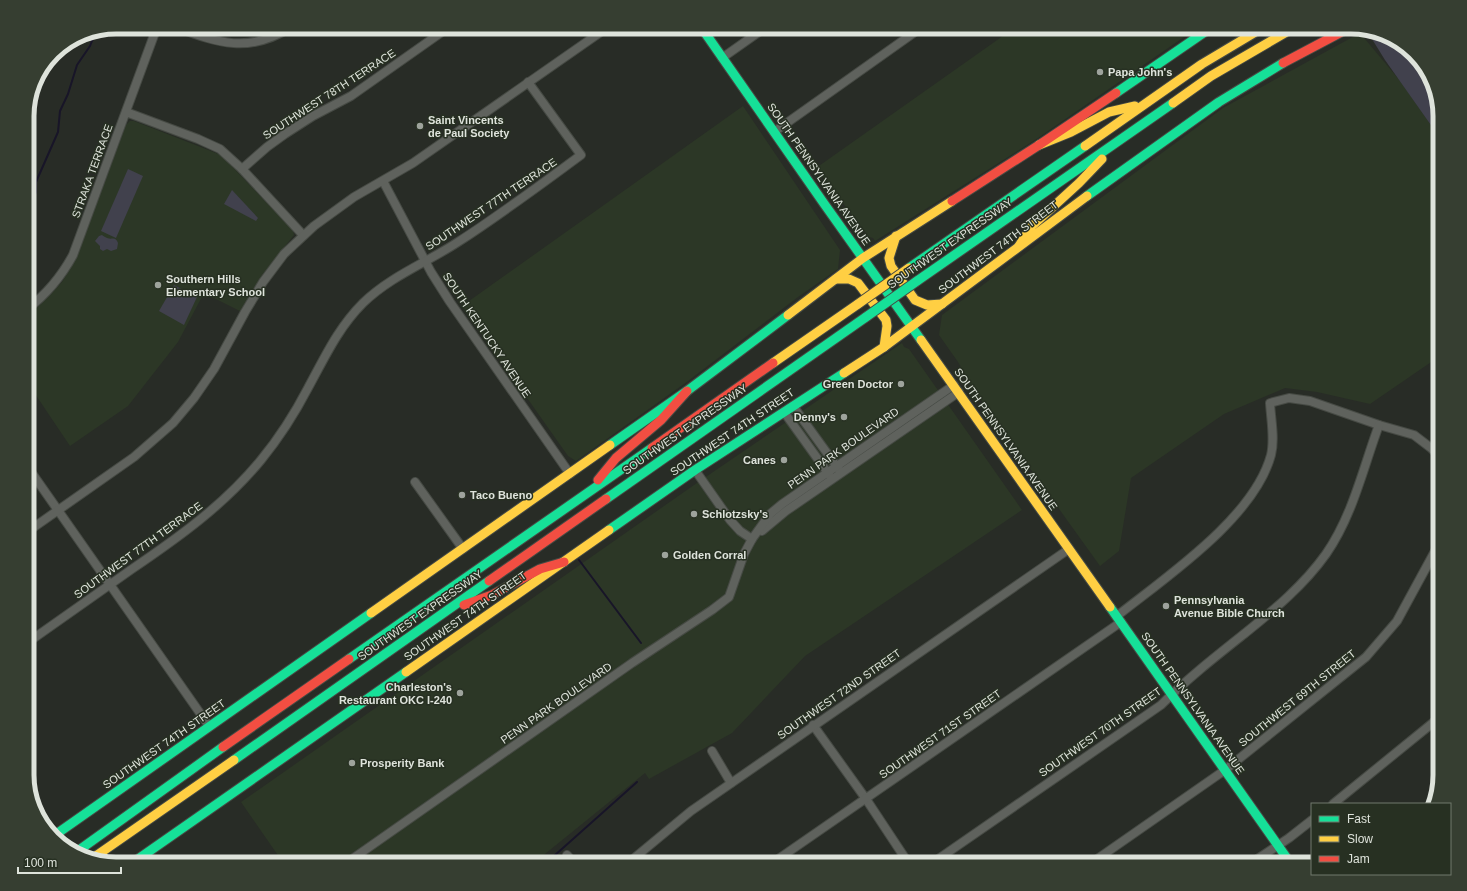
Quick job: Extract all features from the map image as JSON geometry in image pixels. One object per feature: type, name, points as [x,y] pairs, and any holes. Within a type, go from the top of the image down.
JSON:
[{"type":"main road","name":"SOUTH PENNSYLVANIA AVENUE","points":[[706,34],[1287,857]]},
{"type":"main road","name":"SOUTHWEST 74TH STREET","points":[[58,833],[687,391],[863,258],[1039,145],[1199,34]]},
{"type":"main road","name":"SOUTHWEST EXPRESSWAY","points":[[81,849],[254,726],[1143,105],[1202,64],[1252,34]]},
{"type":"main road","name":"SOUTHWEST EXPRESSWAY","points":[[98,855],[1121,138],[1211,76],[1283,34]]},
{"type":"main road","name":"SOUTHWEST 74TH STREET","points":[[141,857],[695,470],[884,347],[1060,215],[1226,97],[1273,68],[1338,34]]},
{"type":"main road","points":[[1039,145],[1071,132],[1109,112],[1143,105]]},
{"type":"main road","points":[[1019,246],[1032,226],[1079,183],[1121,138]]},
{"type":"main road","points":[[896,236],[889,258],[891,266],[915,300],[927,305],[944,303]]},
{"type":"main road","points":[[836,279],[849,279],[858,283],[886,320],[887,326],[884,347]]},
{"type":"main road","points":[[585,495],[616,458],[661,420],[687,391]]},
{"type":"main road","points":[[447,611],[492,595],[540,569],[564,562]]},
{"type":"street","name":"STRAKA TERRACE","points":[[34,304],[54,285],[63,273],[72,255],[154,34]]},
{"type":"street","points":[[197,34],[218,41],[241,44],[270,38],[278,34]]},
{"type":"street","name":"SOUTHWEST 78TH TERRACE","points":[[242,169],[263,150],[285,134],[313,116],[350,96],[440,34]]},
{"type":"street","points":[[34,527],[134,457],[173,422],[194,398],[214,369],[263,282],[284,254],[304,234],[341,205],[413,163],[598,34]]},
{"type":"street","points":[[722,58],[756,34]]},
{"type":"street","points":[[774,132],[912,34]]},
{"type":"street","name":"SOUTHWEST 77TH TERRACE","points":[[34,638],[197,523],[240,483],[271,447],[293,416],[332,342],[346,321],[378,290],[397,277],[459,241],[581,155],[528,82]]},
{"type":"street","points":[[126,112],[211,144],[227,154],[304,234]]},
{"type":"street","name":"SOUTH KENTUCKY AVENUE","points":[[383,181],[425,261],[450,304],[570,474]]},
{"type":"street","name":"PENN PARK BOULEVARD","points":[[355,857],[624,668],[729,597],[744,554],[752,539],[770,514],[839,469],[956,388]]},
{"type":"street","name":"SOUTHWEST 71ST STREET","points":[[781,857],[866,799],[1119,619],[1224,528],[1248,499],[1265,472],[1271,454],[1272,436],[1270,403],[1289,398],[1310,401],[1379,425]]},
{"type":"street","points":[[793,406],[839,469]]},
{"type":"street","points":[[784,412],[830,475]]},
{"type":"street","points":[[1379,425],[1414,436],[1433,450]]},
{"type":"street","name":"SOUTHWEST 70TH STREET","points":[[941,857],[1161,705],[1183,683],[1276,608],[1304,581],[1326,554],[1345,521],[1379,425]]},
{"type":"street","points":[[695,470],[730,520],[740,531],[752,539]]},
{"type":"street","points":[[34,476],[209,726]]},
{"type":"street","points":[[415,482],[463,549]]},
{"type":"street","name":"SOUTHWEST 72ND STREET","points":[[634,857],[691,810],[1069,549]]},
{"type":"street","name":"SOUTHWEST 69TH STREET","points":[[1100,857],[1225,770],[1366,657],[1397,621],[1433,555]]},
{"type":"street","points":[[1334,803],[1433,723]]},
{"type":"street","points":[[813,725],[866,799],[904,857]]},
{"type":"street","points":[[712,751],[731,783]]},
{"type":"street","points":[[1260,857],[1311,821]]},
{"type":"shaded area","points":[[1004,34],[1188,34],[1038,138],[875,241],[873,238],[869,237],[816,168]]},
{"type":"shaded area","points":[[1357,35],[1362,35],[1401,82],[1433,128],[1433,361],[1370,404],[1317,392],[1285,388],[1224,414],[1131,478],[1119,551],[1100,566],[973,389],[958,362],[939,335],[942,315],[1223,108]]},
{"type":"shaded area","points":[[1371,37],[1392,45],[1409,58],[1416,66],[1425,80],[1429,90],[1433,111],[1433,128],[1385,60]]},
{"type":"shaded area","points":[[743,106],[840,250],[838,269],[798,297],[688,381],[576,461],[568,456],[462,306]]},
{"type":"shaded area","name":"Southern Hills Elementary School","points":[[130,121],[134,121],[221,155],[293,230],[294,235],[262,275],[240,311],[204,293],[178,342],[128,406],[70,446],[34,392],[34,309],[62,282],[72,266],[126,125]]},
{"type":"shaded area","points":[[128,169],[143,176],[116,238],[101,231]]},
{"type":"shaded area","points":[[232,190],[258,218],[256,221],[224,204]]},
{"type":"shaded area","points":[[102,235],[109,239],[116,240],[118,243],[117,249],[111,251],[107,249],[103,251],[100,249],[100,246],[95,241]]},
{"type":"shaded area","points":[[174,285],[197,297],[184,325],[159,311]]},
{"type":"shaded area","points":[[902,343],[904,347],[909,349],[1022,510],[805,656],[732,733],[649,779],[645,773],[541,857],[279,857],[241,802],[694,485]]},
{"type":"waterway","points":[[34,197],[36,192],[36,182],[58,132],[60,111],[68,94],[77,65],[90,46],[93,37]]},
{"type":"waterway","points":[[579,560],[641,643]]},
{"type":"waterway","points":[[553,857],[637,782]]},
{"type":"traffic: fast","points":[[706,34],[921,340]]},
{"type":"traffic: fast","points":[[1116,93],[1202,34]]},
{"type":"traffic: fast","points":[[1087,196],[1219,102],[1283,63]]},
{"type":"traffic: fast","points":[[917,281],[1173,103]]},
{"type":"traffic: fast","points":[[909,268],[1085,146]]},
{"type":"traffic: fast","points":[[866,317],[917,281]]},
{"type":"traffic: fast","points":[[610,445],[687,391],[788,315]]},
{"type":"traffic: fast","points":[[606,499],[866,317]]},
{"type":"traffic: fast","points":[[609,530],[695,470],[844,373]]},
{"type":"traffic: fast","points":[[349,659],[652,448]]},
{"type":"traffic: fast","points":[[234,760],[489,581]]},
{"type":"traffic: fast","points":[[1110,607],[1286,857]]},
{"type":"traffic: fast","points":[[58,833],[371,613]]},
{"type":"traffic: fast","points":[[141,857],[406,672]]},
{"type":"traffic: fast","points":[[81,849],[223,747]]},
{"type":"traffic: slow","points":[[1085,146],[1202,64],[1252,34]]},
{"type":"traffic: slow","points":[[1173,103],[1211,76],[1283,34]]},
{"type":"traffic: slow","points":[[1039,145],[1071,132],[1109,112],[1135,106]]},
{"type":"traffic: slow","points":[[1019,246],[1032,226],[1079,183],[1102,159]]},
{"type":"traffic: slow","points":[[844,373],[884,347],[1087,196]]},
{"type":"traffic: slow","points":[[788,315],[863,258],[952,201]]},
{"type":"traffic: slow","points":[[896,236],[889,258],[891,266],[915,300],[927,305],[942,304]]},
{"type":"traffic: slow","points":[[858,304],[909,268]]},
{"type":"traffic: slow","points":[[836,279],[849,279],[858,283],[886,320],[887,326],[884,347]]},
{"type":"traffic: slow","points":[[773,363],[858,304]]},
{"type":"traffic: slow","points":[[921,340],[1110,607]]},
{"type":"traffic: slow","points":[[371,613],[610,445]]},
{"type":"traffic: slow","points":[[406,672],[609,530]]},
{"type":"traffic: slow","points":[[98,855],[234,760]]},
{"type":"traffic: jam","points":[[1283,63],[1338,34]]},
{"type":"traffic: jam","points":[[952,201],[1116,93]]},
{"type":"traffic: jam","points":[[652,448],[773,363]]},
{"type":"traffic: jam","points":[[598,480],[616,458],[661,420],[687,391]]},
{"type":"traffic: jam","points":[[489,581],[606,499]]},
{"type":"traffic: jam","points":[[464,605],[492,595],[540,569],[564,562]]},
{"type":"traffic: jam","points":[[223,747],[349,659]]},
{"type":"place","name":"Papa John's","points":[[1100,72]]},
{"type":"place","name":"Saint Vincents de Paul Society","points":[[420,126]]},
{"type":"place","name":"Southern Hills Elementary School","points":[[158,285]]},
{"type":"place","name":"Green Doctor","points":[[901,384]]},
{"type":"place","name":"Denny's","points":[[844,417]]},
{"type":"place","name":"Canes","points":[[784,460]]},
{"type":"place","name":"Taco Bueno","points":[[462,495]]},
{"type":"place","name":"Schlotzsky's","points":[[694,514]]},
{"type":"place","name":"Golden Corral","points":[[665,555]]},
{"type":"place","name":"Pennsylvania Avenue Bible Church","points":[[1166,606]]},
{"type":"place","name":"Charleston's Restaurant OKC I-240","points":[[460,693]]},
{"type":"place","name":"Prosperity Bank","points":[[352,763]]}]
